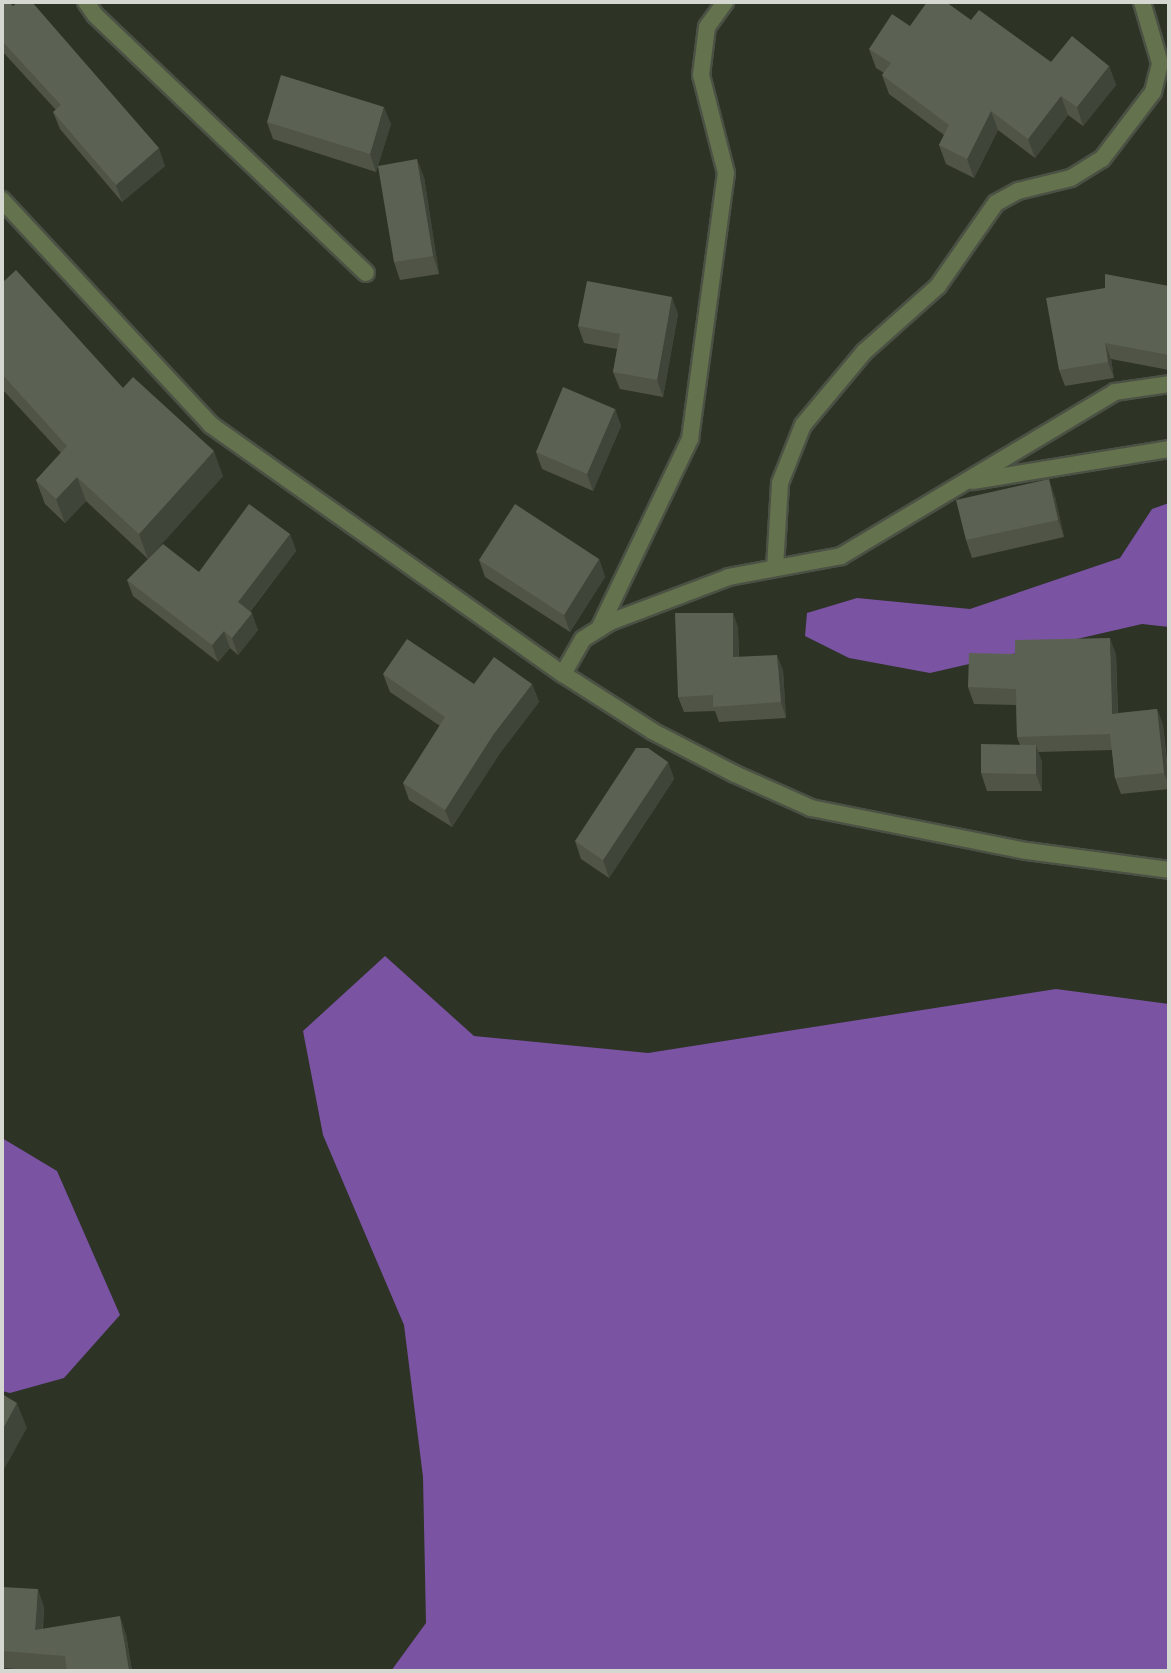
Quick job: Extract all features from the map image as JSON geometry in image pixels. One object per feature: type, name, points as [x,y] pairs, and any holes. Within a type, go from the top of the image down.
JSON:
[{"type":"street","points":[[86,2],[95,15],[366,273]]},
{"type":"street","points":[[599,629],[690,439],[726,173],[701,75],[707,27],[725,2]]},
{"type":"street","points":[[775,568],[780,483],[803,425],[864,352],[938,286],[996,203],[1018,191],[1071,178],[1102,159],[1153,92],[1160,63],[1142,2]]},
{"type":"street","points":[[2,200],[211,425],[563,674],[652,731],[735,774],[811,808],[1027,851],[1169,870]]},
{"type":"street","points":[[563,674],[583,639],[599,629],[729,577],[841,556],[1115,392],[1169,384]]},
{"type":"street","points":[[965,482],[1169,449]]},
{"type":"shaded area","points":[[1169,503],[1169,627],[1142,624],[930,673],[849,658],[805,636],[807,613],[857,598],[970,609],[1120,558],[1152,509]]},
{"type":"shaded area","points":[[385,956],[474,1036],[648,1053],[1056,989],[1169,1004],[1169,1671],[391,1671],[426,1623],[423,1477],[404,1325],[323,1135],[303,1031]]},
{"type":"shaded area","points":[[2,1138],[57,1171],[120,1315],[64,1378],[10,1393],[2,1391]]},
{"type":"building","points":[[2,2],[13,6],[18,2],[32,2],[159,148],[116,185],[53,112],[61,105],[2,41]]},
{"type":"building","points":[[927,2],[946,2],[971,20],[979,10],[1051,62],[1072,36],[1109,66],[1077,107],[1061,96],[1028,139],[991,111],[967,159],[939,145],[949,125],[882,75],[891,63],[869,49],[892,14],[910,26]]},
{"type":"building","points":[[281,75],[384,107],[370,154],[267,122]]},
{"type":"building","points":[[417,159],[433,256],[394,262],[378,166]]},
{"type":"building","points":[[16,270],[123,388],[133,377],[214,451],[139,534],[77,477],[56,499],[36,480],[67,446],[2,374],[2,283]]},
{"type":"building","points":[[1105,274],[1169,286],[1169,355],[1105,343],[1108,362],[1059,370],[1046,298],[1105,288]]},
{"type":"building","points":[[587,281],[672,297],[657,380],[613,372],[620,334],[578,326]]},
{"type":"building","points":[[563,387],[615,409],[587,474],[536,452]]},
{"type":"building","points":[[1049,479],[1058,520],[966,540],[956,500]]},
{"type":"building","points":[[249,504],[290,534],[238,602],[252,613],[232,638],[224,631],[212,645],[127,580],[163,544],[199,572]]},
{"type":"building","points":[[515,504],[599,559],[564,615],[479,560]]},
{"type":"building","points":[[675,613],[733,613],[733,657],[777,655],[781,702],[713,707],[713,695],[678,697]]},
{"type":"building","points":[[1110,638],[1112,714],[1157,709],[1164,773],[1115,778],[1110,734],[1017,737],[1016,689],[968,687],[969,653],[1015,654],[1015,640]]},
{"type":"building","points":[[407,639],[474,684],[494,657],[532,684],[493,735],[445,810],[403,783],[445,717],[383,674]]},
{"type":"building","points":[[981,744],[1036,745],[1036,774],[981,773]]},
{"type":"building","points":[[636,748],[648,748],[668,762],[603,860],[575,841]]},
{"type":"building","points":[[2,1394],[17,1403],[2,1431]]},
{"type":"building","points":[[2,1587],[38,1589],[35,1630],[120,1616],[129,1671],[67,1671],[65,1656],[2,1651]]}]
